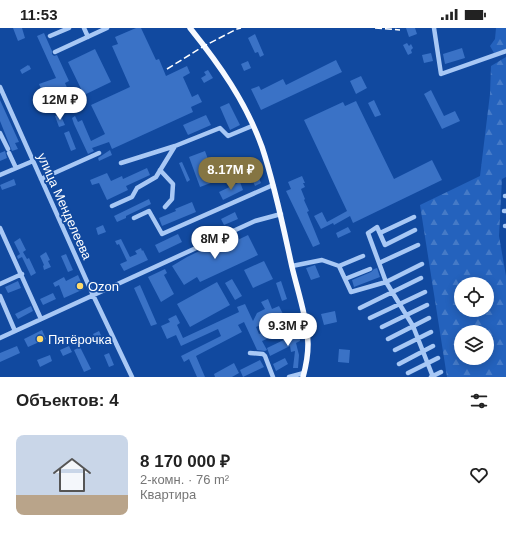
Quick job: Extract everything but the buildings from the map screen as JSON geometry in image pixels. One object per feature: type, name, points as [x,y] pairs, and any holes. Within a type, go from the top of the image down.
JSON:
[{"type":"main road","points":[[190,28],[225,74],[243,106],[261,145],[281,214],[304,321],[308,344],[304,375]]},
{"type":"street","points":[[50,36],[69,28]]},
{"type":"street","points":[[84,28],[88,37]]},
{"type":"street","points":[[55,52],[107,28]]},
{"type":"street","points":[[434,28],[441,74],[506,51]]},
{"type":"street","name":"улица Менделеева","points":[[0,87],[93,295],[132,377]]},
{"type":"street","points":[[120,163],[175,146],[220,128],[228,136],[252,126]]},
{"type":"street","points":[[0,134],[16,168]]},
{"type":"street","points":[[112,206],[132,197],[137,188],[156,177],[175,146]]},
{"type":"street","points":[[0,148],[8,149]]},
{"type":"street","points":[[41,179],[99,153]]},
{"type":"street","points":[[0,175],[33,161]]},
{"type":"street","points":[[160,170],[173,184],[172,199],[165,207]]},
{"type":"street","points":[[134,218],[149,211],[162,234],[273,185]]},
{"type":"street","points":[[0,338],[255,221],[281,214]]},
{"type":"street","points":[[380,233],[414,217]]},
{"type":"street","points":[[415,230],[385,245],[377,227],[368,233],[386,282],[413,326],[432,377],[441,372]]},
{"type":"street","points":[[0,228],[42,319]]},
{"type":"street","points":[[379,263],[418,245]]},
{"type":"street","points":[[292,266],[322,260],[339,266],[363,256]]},
{"type":"street","points":[[339,266],[351,292],[386,282],[422,264]]},
{"type":"street","points":[[345,279],[370,269]]},
{"type":"street","points":[[0,284],[22,274]]},
{"type":"street","points":[[360,308],[421,278]]},
{"type":"street","points":[[370,318],[425,292]]},
{"type":"street","points":[[0,296],[16,331]]},
{"type":"street","points":[[382,327],[427,305]]},
{"type":"street","points":[[388,339],[429,318]]},
{"type":"street","points":[[395,350],[431,332]]},
{"type":"street","points":[[399,364],[433,346]]},
{"type":"street","points":[[250,353],[263,354],[265,356],[273,377]]},
{"type":"street","points":[[408,373],[438,358]]},
{"type":"street","points":[[289,377],[304,375]]},
{"type":"green space","points":[[496,28],[506,28],[506,49],[494,53],[490,46],[495,39]]},
{"type":"green space","points":[[506,57],[506,177],[502,179],[499,236],[506,276],[506,377],[447,377],[420,205],[480,176],[490,94],[491,66]]},
{"type":"railway","points":[[167,69],[204,46],[241,28]]},
{"type":"railway","points":[[375,28],[400,30]]},
{"type":"place","name":"Ozon","points":[[80,286]]},
{"type":"place","name":"Пятёрочка","points":[[40,339]]}]
